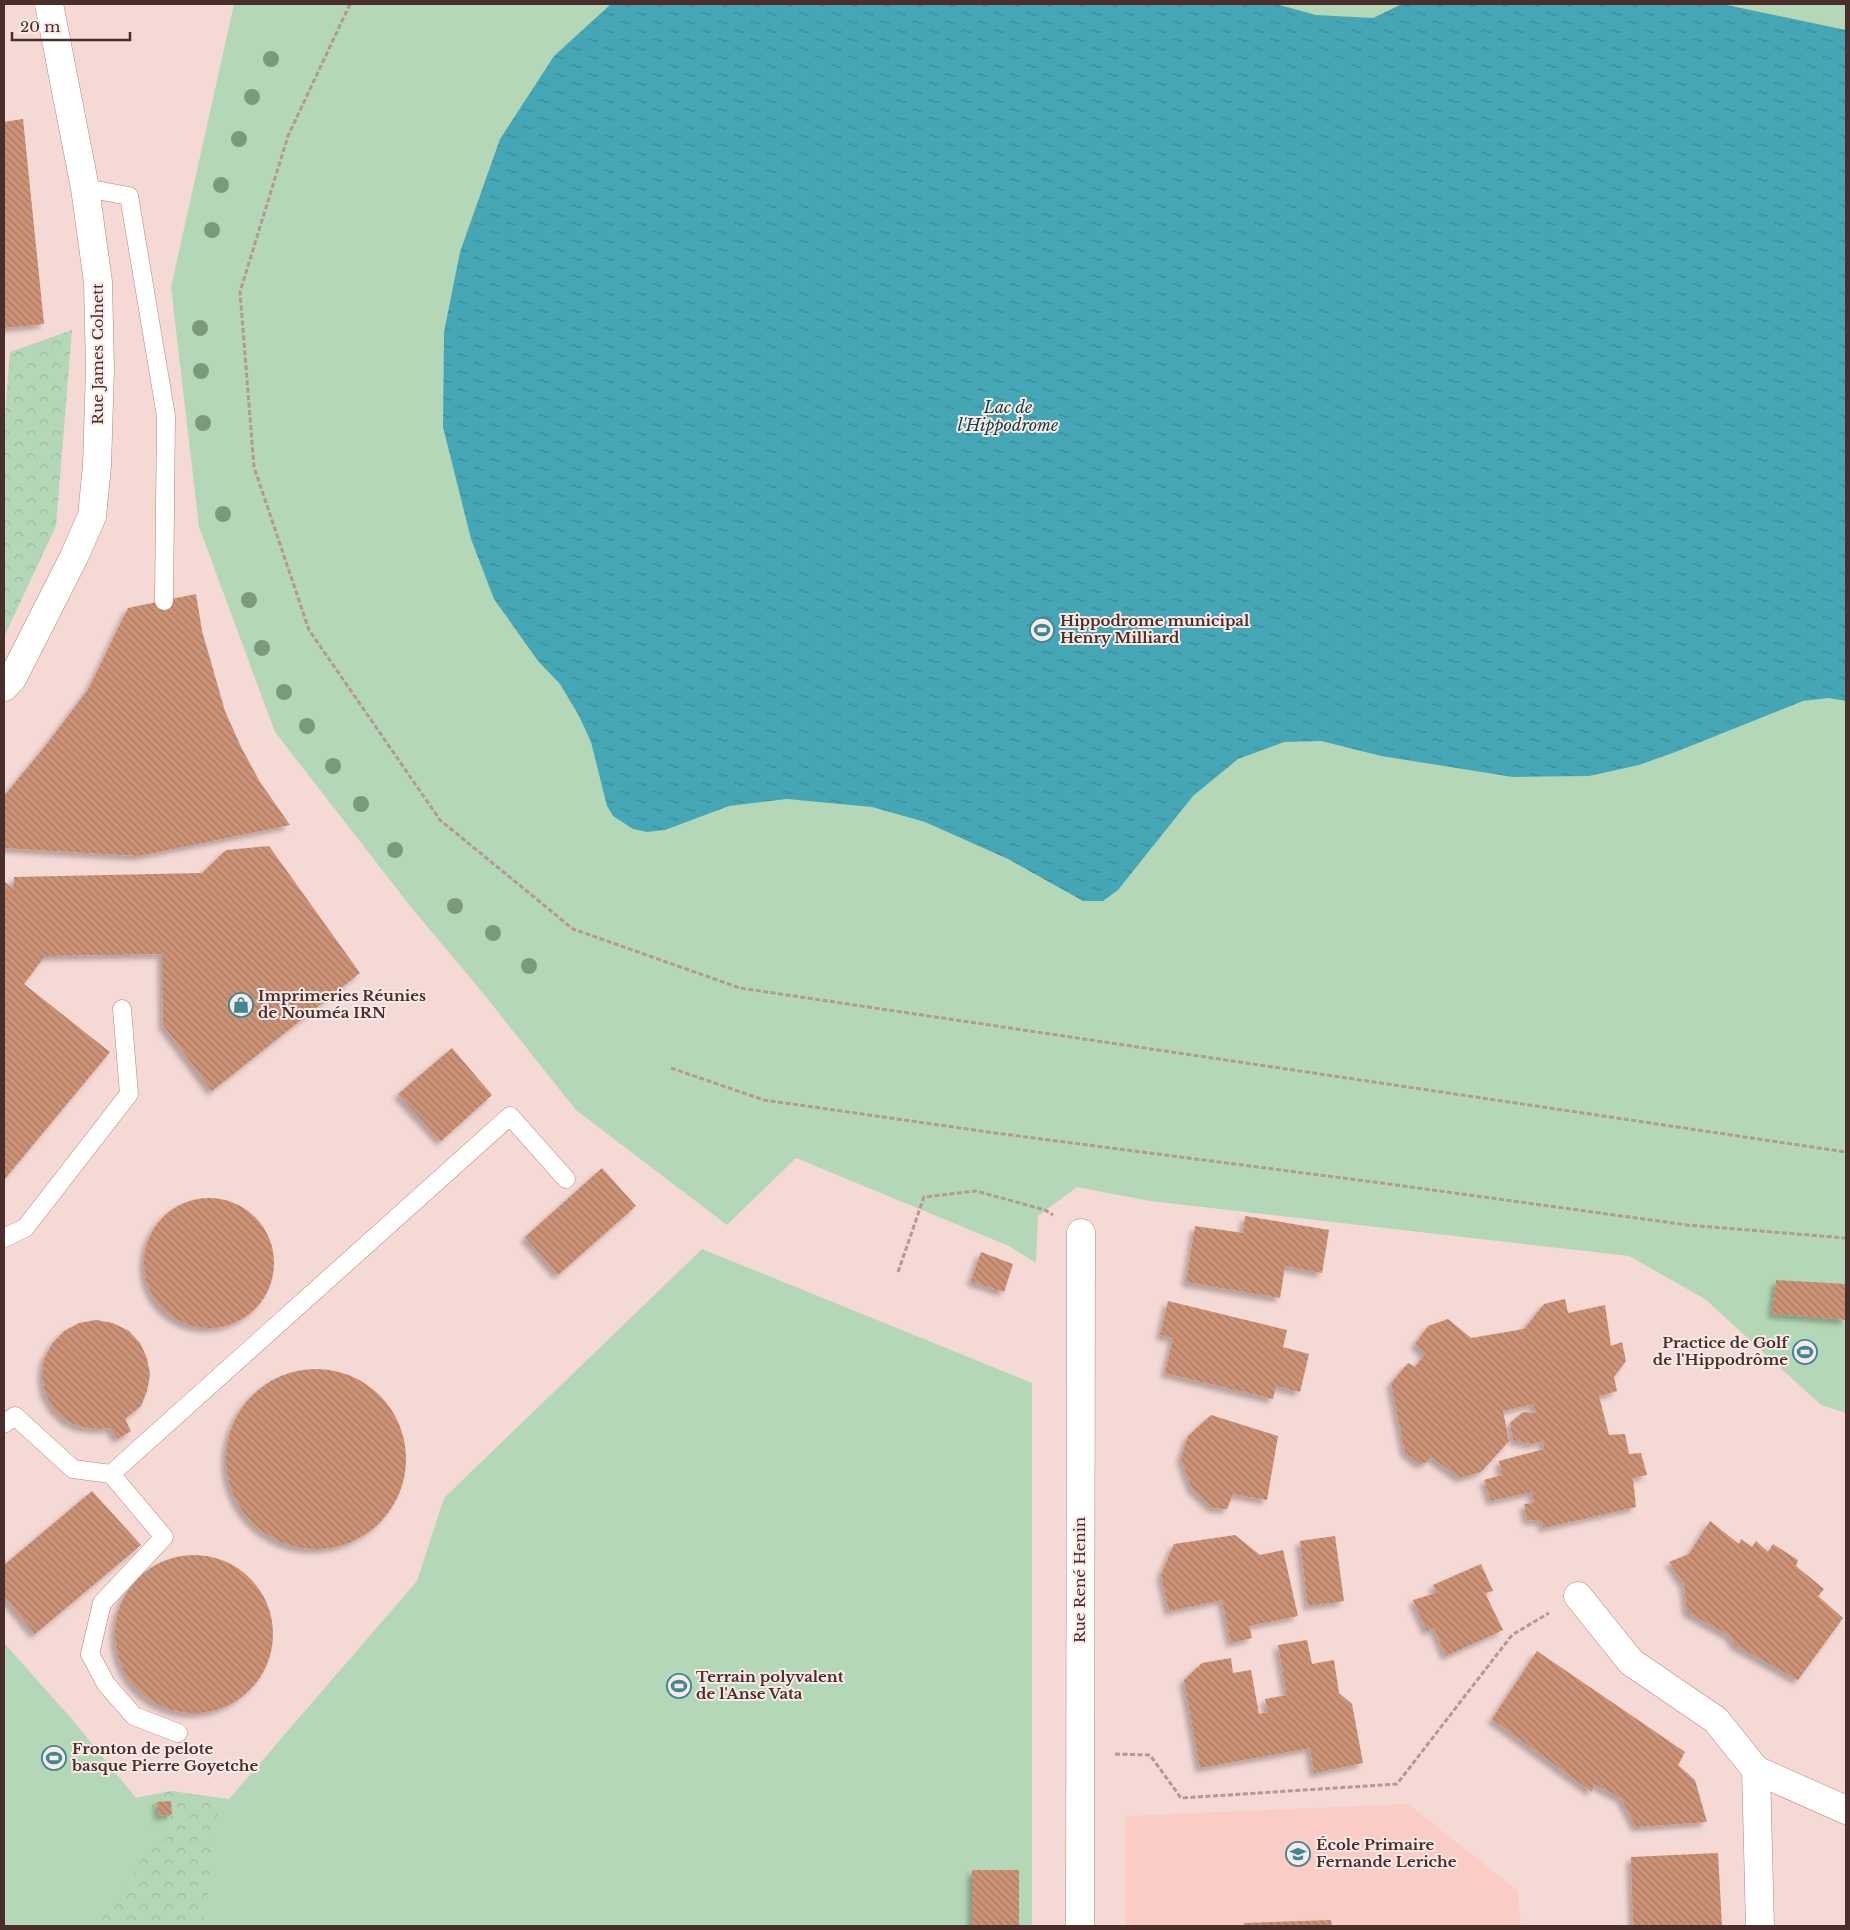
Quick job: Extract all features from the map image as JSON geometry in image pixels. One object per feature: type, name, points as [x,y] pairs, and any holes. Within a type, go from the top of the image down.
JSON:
[{"type":"street","name":"Rue James Colnett","points":[[4,687],[12,679],[74,557],[92,516],[97,466],[100,369],[98,282],[85,188],[48,4]]},
{"type":"street","name":"Rue René Henin","points":[[1080,1926],[1081,1233]]},
{"type":"street","points":[[1578,1596],[1631,1662],[1716,1720],[1756,1770],[1846,1810]]},
{"type":"street","points":[[1756,1770],[1760,1926]]},
{"type":"lane","points":[[85,188],[129,196],[166,416],[164,601]]},
{"type":"lane","points":[[4,1238],[25,1228],[129,1094],[122,1009]]},
{"type":"lane","points":[[111,1474],[510,1116],[566,1179]]},
{"type":"lane","points":[[4,1424],[15,1416],[73,1469],[111,1474],[164,1537],[102,1603],[90,1654],[106,1684],[134,1716],[178,1733]]},
{"type":"path","points":[[350,4],[288,136],[240,292],[254,467],[309,630],[440,820],[573,929],[740,988],[1846,1152]]},
{"type":"path","points":[[671,1068],[764,1100],[995,1133],[1687,1225],[1846,1238]]},
{"type":"path","points":[[898,1272],[924,1197],[976,1191],[1045,1210],[1081,1233]]},
{"type":"path","points":[[1079,1752],[1150,1755],[1182,1798],[1397,1784],[1512,1635],[1578,1596]]},
{"type":"shaded area","name":"École Primaire Fernande Leriche","points":[[1408,1804],[1518,1891],[1521,1926],[1125,1926],[1125,1816]]},
{"type":"green space","name":"Hippodrome municipal Henry Milliard","points":[[234,4],[1846,4],[1846,1413],[1821,1405],[1705,1299],[1629,1256],[1150,1201],[1077,1187],[1038,1216],[1036,1263],[1009,1246],[796,1158],[727,1225],[576,1110],[478,987],[414,911],[275,732],[199,527],[171,287]]},
{"type":"green space","points":[[72,330],[56,526],[4,637],[4,427],[10,352]]},
{"type":"green space","name":"Terrain polyvalent de l'Anse Vata","points":[[702,1249],[1032,1383],[1032,1926],[4,1926],[4,1643],[71,1718],[136,1798],[171,1791],[229,1799],[417,1581],[444,1498]]},
{"type":"green space","points":[[171,1791],[220,1799],[203,1926],[96,1926],[164,1828],[136,1798]]},
{"type":"water","name":"Lac de l'Hippodrome","points":[[611,4],[1276,4],[1316,15],[1373,18],[1402,4],[1722,4],[1846,30],[1846,701],[1829,698],[1803,701],[1639,765],[1589,776],[1513,777],[1381,756],[1321,741],[1284,742],[1238,759],[1193,796],[1118,890],[1103,901],[1083,901],[1008,859],[925,822],[872,807],[787,799],[729,806],[665,830],[647,832],[633,829],[613,816],[607,806],[591,742],[579,716],[560,684],[538,661],[494,599],[471,539],[443,427],[444,332],[460,252],[500,139],[554,56]]},
{"type":"building","points":[[23,119],[44,324],[4,328],[4,122]]},
{"type":"building","points":[[196,594],[202,631],[225,711],[241,747],[260,782],[290,825],[139,856],[4,848],[4,796],[89,688],[128,608]]},
{"type":"building","name":"Imprimeries Réunies de Nouméa IRN","points":[[269,846],[360,973],[212,1091],[163,1025],[162,954],[45,956],[24,984],[110,1052],[4,1180],[4,881],[14,890],[14,877],[202,873],[226,850]]},
{"type":"building","points":[[452,1048],[492,1095],[441,1141],[398,1094]]},
{"type":"building","points":[[602,1168],[636,1206],[558,1275],[525,1237]]},
{"type":"building","points":[[209,1198],[222,1199],[234,1203],[255,1217],[269,1238],[273,1250],[273,1276],[269,1288],[255,1309],[234,1323],[222,1327],[209,1328],[196,1327],[184,1323],[163,1309],[149,1288],[145,1276],[144,1263],[145,1250],[149,1238],[163,1217],[184,1203],[196,1199]]},
{"type":"building","points":[[1245,1216],[1329,1230],[1322,1273],[1285,1266],[1280,1298],[1186,1282],[1195,1226],[1243,1233]]},
{"type":"building","points":[[981,1252],[1013,1264],[1004,1292],[971,1281]]},
{"type":"building","points":[[1776,1280],[1846,1284],[1846,1320],[1772,1314]]},
{"type":"building","points":[[1565,1299],[1568,1313],[1605,1305],[1611,1346],[1622,1342],[1626,1361],[1614,1377],[1617,1391],[1599,1396],[1609,1435],[1625,1434],[1629,1454],[1641,1453],[1647,1475],[1633,1478],[1636,1507],[1543,1528],[1542,1521],[1527,1520],[1524,1504],[1534,1503],[1532,1492],[1491,1501],[1484,1480],[1502,1475],[1499,1461],[1544,1449],[1543,1441],[1531,1444],[1513,1440],[1510,1423],[1523,1412],[1536,1413],[1533,1404],[1503,1411],[1509,1441],[1481,1472],[1460,1478],[1431,1457],[1427,1462],[1420,1464],[1405,1452],[1391,1383],[1408,1363],[1415,1367],[1425,1354],[1415,1344],[1428,1326],[1448,1319],[1471,1338],[1524,1329],[1544,1304]]},
{"type":"building","points":[[1168,1301],[1287,1330],[1283,1347],[1309,1354],[1300,1392],[1276,1386],[1273,1399],[1165,1373],[1173,1338],[1160,1335]]},
{"type":"building","points":[[96,1320],[113,1323],[129,1331],[140,1343],[147,1358],[150,1375],[147,1391],[141,1406],[125,1419],[131,1431],[118,1439],[110,1428],[81,1427],[67,1421],[54,1409],[45,1393],[42,1376],[44,1359],[52,1344],[64,1331],[79,1323]]},
{"type":"building","points":[[316,1369],[334,1371],[350,1376],[366,1384],[380,1395],[391,1409],[399,1425],[404,1441],[406,1459],[404,1477],[399,1493],[391,1509],[380,1523],[366,1534],[350,1542],[334,1547],[316,1549],[298,1547],[282,1542],[266,1534],[252,1523],[241,1509],[233,1493],[228,1477],[226,1459],[228,1441],[233,1425],[241,1409],[252,1395],[266,1384],[282,1376],[298,1371]]},
{"type":"building","points":[[1211,1415],[1278,1436],[1267,1500],[1233,1494],[1227,1509],[1213,1508],[1192,1489],[1181,1458],[1188,1436]]},
{"type":"building","points":[[92,1491],[141,1545],[35,1634],[4,1596],[4,1565]]},
{"type":"building","points":[[1710,1521],[1739,1544],[1741,1539],[1752,1547],[1756,1541],[1768,1552],[1773,1544],[1798,1560],[1796,1566],[1824,1589],[1818,1596],[1843,1618],[1798,1680],[1735,1645],[1730,1636],[1687,1612],[1684,1584],[1669,1562],[1689,1554]]},
{"type":"building","points":[[1235,1535],[1260,1555],[1283,1550],[1298,1616],[1249,1626],[1252,1638],[1231,1643],[1222,1600],[1169,1611],[1161,1575],[1174,1544]]},
{"type":"building","points":[[1335,1536],[1344,1601],[1308,1606],[1300,1541]]},
{"type":"building","points":[[194,1555],[224,1561],[238,1568],[250,1578],[260,1590],[267,1604],[273,1634],[267,1664],[260,1678],[250,1690],[238,1700],[224,1707],[194,1713],[164,1707],[150,1700],[138,1690],[128,1678],[121,1664],[115,1634],[121,1604],[128,1590],[138,1578],[150,1568],[164,1561]]},
{"type":"building","points":[[1481,1564],[1493,1591],[1485,1593],[1503,1630],[1446,1656],[1434,1628],[1427,1631],[1413,1600],[1436,1593],[1433,1585]]},
{"type":"building","points":[[1307,1640],[1312,1664],[1334,1660],[1339,1693],[1352,1704],[1363,1763],[1314,1773],[1310,1748],[1200,1768],[1184,1680],[1202,1663],[1231,1658],[1233,1673],[1251,1670],[1259,1714],[1268,1712],[1265,1699],[1287,1695],[1278,1645]]},
{"type":"building","points":[[1537,1651],[1685,1752],[1678,1765],[1695,1780],[1707,1822],[1636,1827],[1621,1798],[1594,1784],[1592,1792],[1492,1719]]},
{"type":"building","points":[[171,1801],[172,1814],[159,1816],[157,1802]]},
{"type":"building","points":[[1718,1853],[1722,1926],[1633,1926],[1631,1857]]},
{"type":"building","points":[[972,1870],[1019,1870],[1019,1926],[972,1926]]},
{"type":"building","points":[[1331,1920],[1332,1926],[1244,1926],[1244,1923]]},
{"type":"place","name":"Hippodrome municipal Henry Milliard","points":[[1042,630]]},
{"type":"place","name":"Imprimeries Réunies de Nouméa IRN","points":[[241,1005]]},
{"type":"place","name":"Practice de Golf de l'Hippodrôme","points":[[1805,1352]]},
{"type":"place","name":"Terrain polyvalent de l'Anse Vata","points":[[679,1686]]},
{"type":"place","name":"Fronton de pelote basque Pierre Goyetche","points":[[54,1758]]},
{"type":"place","name":"École Primaire Fernande Leriche","points":[[1298,1854]]}]
